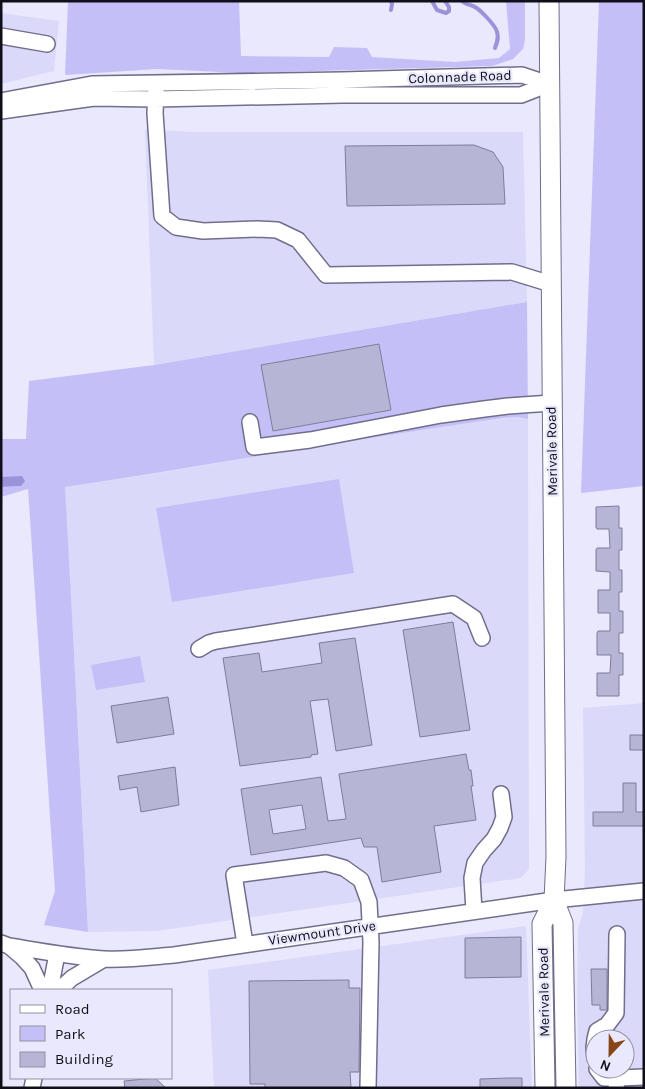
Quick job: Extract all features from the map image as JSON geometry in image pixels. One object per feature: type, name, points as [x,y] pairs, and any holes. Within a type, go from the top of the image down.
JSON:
[{"type":"main road","name":"Merivale Road","points":[[545,1088],[542,924],[554,900],[556,857],[549,1]]},
{"type":"main road","name":"Merivale Road","points":[[554,900],[563,923],[566,1088]]},
{"type":"street","points":[[1,36],[48,44]]},
{"type":"street","name":"Colonnade Road","points":[[1,101],[92,84],[522,75],[549,84]]},
{"type":"street","points":[[156,83],[155,99],[162,216],[176,227],[203,231],[277,230],[298,240],[326,275],[512,272],[551,284]]},
{"type":"street","name":"Colonnade Road","points":[[1,111],[94,98],[521,95],[549,84]]},
{"type":"street","points":[[250,422],[254,447],[310,440],[436,416],[500,407],[552,403]]},
{"type":"street","points":[[199,649],[208,643],[216,641],[453,604],[474,618],[482,638]]},
{"type":"street","points":[[474,911],[472,878],[475,863],[494,839],[500,828],[504,817],[501,794]]},
{"type":"street","points":[[245,944],[234,875],[326,863],[344,868],[361,880],[369,902],[371,948],[368,1088]]},
{"type":"street","name":"Viewmount Drive","points":[[5,945],[57,954],[104,959],[174,955],[554,900],[644,891]]},
{"type":"street","points":[[600,1029],[607,1025],[616,1013],[617,934]]},
{"type":"street","points":[[5,945],[22,957],[32,968],[42,989]]},
{"type":"street","points":[[50,989],[57,954]]},
{"type":"street","points":[[60,989],[72,978],[104,959]]},
{"type":"street","points":[[617,1083],[644,1077]]},
{"type":"shaded area","points":[[1,13],[59,21],[54,71],[1,84]]},
{"type":"shaded area","points":[[145,129],[191,132],[523,132],[527,302],[154,365]]},
{"type":"shaded area","points":[[517,417],[528,419],[529,869],[521,878],[156,931],[88,932],[64,487],[414,430]]},
{"type":"shaded area","points":[[22,476],[25,481],[21,486],[1,487],[1,477]]},
{"type":"shaded area","points":[[644,703],[644,1088],[579,1088],[578,929],[583,912],[585,870],[583,708]]},
{"type":"shaded area","points":[[526,926],[532,1088],[214,1088],[208,970]]},
{"type":"green space","points":[[68,1],[239,1],[241,56],[329,57],[334,47],[367,48],[372,57],[455,62],[499,58],[510,49],[506,1],[525,1],[525,40],[523,49],[513,59],[492,66],[242,73],[157,69],[65,75]]},
{"type":"green space","points":[[599,1],[644,1],[644,486],[581,493]]},
{"type":"green space","points":[[527,302],[528,419],[517,417],[504,418],[449,426],[65,487],[88,932],[44,925],[55,891],[28,489],[1,497],[1,487],[21,486],[1,480],[1,439],[26,439],[29,381],[154,365]]},
{"type":"green space","points":[[339,479],[354,573],[172,602],[156,508]]},
{"type":"green space","points":[[140,656],[145,682],[96,690],[91,665]]},
{"type":"building","points":[[474,145],[493,152],[503,167],[505,204],[347,206],[345,146]]},
{"type":"building","points":[[379,344],[391,410],[273,431],[261,365]]},
{"type":"building","points":[[619,506],[622,550],[619,550],[619,570],[622,570],[622,592],[619,592],[619,611],[623,611],[623,633],[619,633],[619,653],[623,653],[623,675],[619,675],[619,696],[597,696],[597,673],[610,673],[611,655],[597,655],[598,631],[610,631],[610,613],[598,613],[598,590],[610,590],[610,572],[596,571],[596,550],[597,548],[610,548],[609,529],[596,528],[596,507]]},
{"type":"building","points":[[453,622],[470,730],[420,737],[403,630]]},
{"type":"building","points":[[355,638],[372,745],[336,751],[328,699],[310,701],[318,754],[311,755],[311,757],[240,766],[223,658],[259,653],[262,672],[322,663],[319,643]]},
{"type":"building","points":[[168,697],[174,734],[117,743],[111,706]]},
{"type":"building","points":[[630,735],[644,735],[644,750],[630,750]]},
{"type":"building","points":[[466,754],[469,770],[471,770],[473,786],[471,786],[476,820],[434,826],[441,872],[382,882],[377,847],[364,847],[361,838],[251,855],[241,789],[321,777],[328,821],[346,819],[339,774]],"holes":[[[302,805],[306,829],[273,834],[269,810]]]},
{"type":"building","points":[[175,767],[179,805],[141,812],[137,787],[120,790],[118,776]]},
{"type":"building","points":[[623,783],[636,783],[636,812],[644,812],[644,826],[593,826],[593,812],[623,812]]},
{"type":"building","points":[[521,937],[521,977],[465,978],[465,938]]},
{"type":"building","points":[[591,969],[607,969],[607,1010],[600,1010],[600,1005],[592,1005]]},
{"type":"building","points":[[349,980],[349,988],[360,988],[359,1072],[350,1072],[351,1088],[265,1088],[265,1084],[250,1084],[249,981]]},
{"type":"building","points":[[522,1078],[522,1088],[480,1088],[480,1079]]},
{"type":"building","points":[[156,1079],[166,1088],[125,1088],[124,1081]]},
{"type":"waterway","points":[[391,1],[391,10]]},
{"type":"waterway","points":[[432,1],[437,10],[446,13],[449,11],[449,7],[445,1]]},
{"type":"waterway","points":[[462,1],[479,10],[494,26],[498,36],[495,48]]}]
